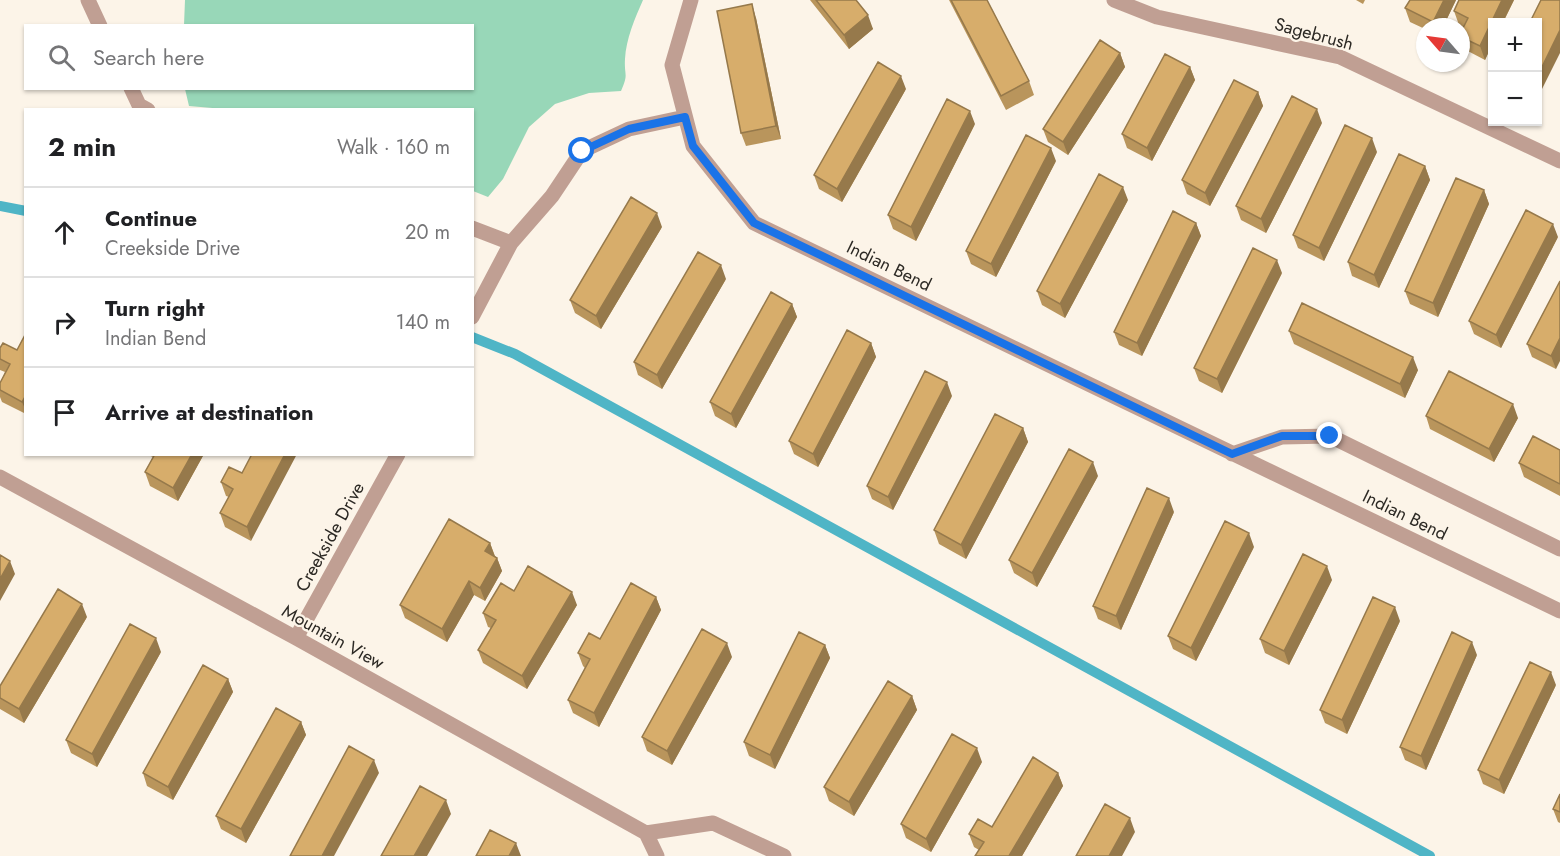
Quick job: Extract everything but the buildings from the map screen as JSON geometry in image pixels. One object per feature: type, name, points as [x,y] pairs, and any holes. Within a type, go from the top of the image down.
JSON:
[{"type":"street","points":[[88,0],[99,24]]},
{"type":"street","name":"Indian Bend","points":[[691,0],[672,65],[693,146],[754,223],[1560,611]]},
{"type":"street","name":"Sagebrush","points":[[1114,0],[1157,17],[1340,57],[1560,160]]},
{"type":"street","points":[[132,90],[140,105],[145,108]]},
{"type":"street","points":[[474,313],[512,243],[552,196],[582,151],[629,129],[685,117]]},
{"type":"street","points":[[474,229],[512,243]]},
{"type":"street","points":[[1232,454],[1282,436],[1330,436],[1560,549]]},
{"type":"street","name":"Creekside Drive","points":[[296,638],[397,456]]},
{"type":"street","name":"Mountain View","points":[[0,477],[296,638],[646,833]]},
{"type":"street","points":[[657,856],[646,833],[713,823],[783,856]]},
{"type":"green space","points":[[185,0],[643,0],[627,44],[626,77],[621,91],[589,93],[555,104],[529,127],[503,179],[488,197],[474,191],[474,108],[212,108],[189,106],[185,90],[474,90],[474,24],[184,24]]},
{"type":"waterway","points":[[0,206],[24,211]]},
{"type":"waterway","points":[[474,338],[515,354],[1430,856]]},
{"type":"route","points":[[582,151],[629,129],[685,117],[693,146],[754,223],[1232,454],[1282,436],[1330,436]]}]
